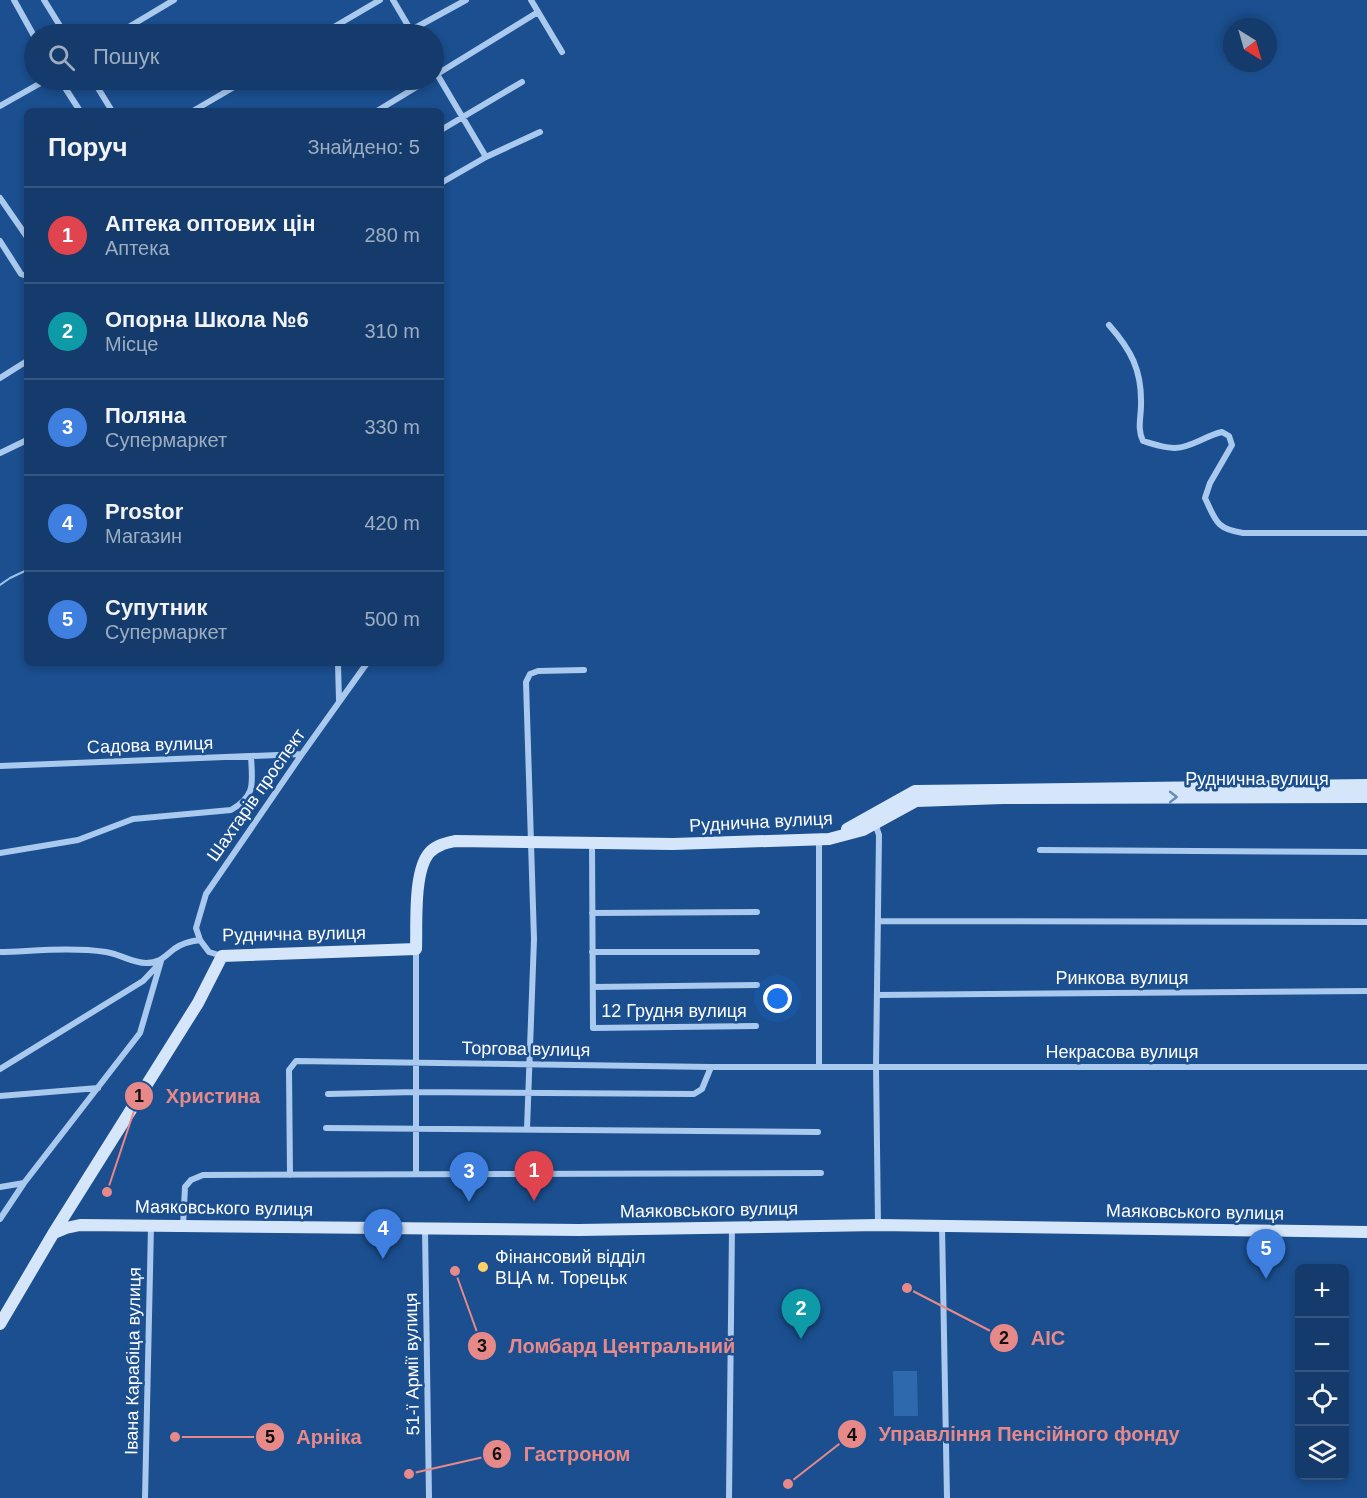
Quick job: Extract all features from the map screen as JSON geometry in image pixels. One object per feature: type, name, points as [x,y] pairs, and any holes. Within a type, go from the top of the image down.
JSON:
[{"type":"main road","points":[[824,839],[915,791],[1367,785]]},
{"type":"main road","name":"Руднична вулиця","points":[[222,956],[416,949],[422,864],[430,852],[441,845],[455,841],[532,840],[673,844],[824,839],[863,830],[916,801],[1015,798],[1367,797]]},
{"type":"main road","points":[[0,1324],[70,1206],[198,1002],[222,956]]},
{"type":"main road","points":[[70,1206],[71,1213],[80,1225]]},
{"type":"main road","name":"Маяковського вулиця","points":[[53,1234],[80,1225],[579,1230],[878,1225],[1367,1232]]},
{"type":"street","points":[[14,0],[27,24]]},
{"type":"street","points":[[44,0],[59,24]]},
{"type":"street","points":[[134,24],[174,0]]},
{"type":"street","points":[[339,24],[380,0]]},
{"type":"street","points":[[393,0],[405,24]]},
{"type":"street","points":[[425,24],[466,0]]},
{"type":"street","points":[[531,0],[562,52]]},
{"type":"street","points":[[444,67],[538,12]]},
{"type":"street","points":[[444,128],[522,82]]},
{"type":"street","points":[[444,88],[486,157]]},
{"type":"street","points":[[0,106],[28,90]]},
{"type":"street","points":[[66,90],[78,108]]},
{"type":"street","points":[[99,90],[110,108]]},
{"type":"street","points":[[198,108],[229,90]]},
{"type":"street","points":[[382,108],[412,90]]},
{"type":"street","points":[[444,181],[486,157],[540,132]]},
{"type":"street","points":[[0,198],[24,233]]},
{"type":"street","points":[[0,241],[21,274],[24,275]]},
{"type":"street","points":[[1108,325],[1125,343],[1138,373],[1142,402],[1139,433],[1143,441],[1165,447],[1184,447],[1211,434],[1222,432],[1229,436],[1232,445],[1210,483],[1205,498],[1216,520],[1225,530],[1243,533],[1367,533]]},
{"type":"street","points":[[0,378],[24,363]]},
{"type":"street","points":[[0,453],[24,441]]},
{"type":"street","points":[[338,666],[339,702]]},
{"type":"street","name":"Шахтарів проспект","points":[[200,940],[196,928],[206,894],[365,666]]},
{"type":"street","points":[[527,1129],[534,939],[526,682],[530,674],[538,671],[584,670]]},
{"type":"street","name":"Садова вулиця","points":[[0,766],[302,754]]},
{"type":"street","points":[[0,853],[78,840],[133,819],[231,810],[243,803],[253,789],[251,756]]},
{"type":"street","points":[[875,824],[879,835],[876,1066],[878,1225]]},
{"type":"street","points":[[819,1067],[824,839]]},
{"type":"street","name":"12 Грудня вулиця","points":[[592,842],[593,1028],[756,1026]]},
{"type":"street","points":[[1040,850],[1367,852]]},
{"type":"street","points":[[592,913],[757,912]]},
{"type":"street","points":[[878,921],[1367,922]]},
{"type":"street","points":[[0,1069],[143,981],[175,948],[200,940]]},
{"type":"street","name":"Руднична вулиця","points":[[200,940],[209,952],[222,956]]},
{"type":"street","name":"Руднична вулиця","points":[[416,949],[418,1062],[416,1174]]},
{"type":"street","points":[[0,952],[75,950],[109,952],[128,960],[145,963],[162,961]]},
{"type":"street","points":[[592,952],[757,952]]},
{"type":"street","points":[[0,1219],[24,1183],[140,1033],[162,961]]},
{"type":"street","name":"12 Грудня вулиця","points":[[592,987],[757,985]]},
{"type":"street","name":"Ринкова вулиця","points":[[877,995],[1367,991]]},
{"type":"street","name":"Торгова вулиця","points":[[290,1175],[289,1070],[296,1061],[819,1067]]},
{"type":"street","points":[[328,1094],[416,1092],[693,1094],[702,1089],[711,1067]]},
{"type":"street","name":"Некрасова вулиця","points":[[819,1067],[1367,1067]]},
{"type":"street","points":[[0,1096],[98,1088]]},
{"type":"street","points":[[326,1128],[818,1131]]},
{"type":"street","points":[[183,1226],[185,1187],[191,1180],[203,1175],[820,1173]]},
{"type":"street","points":[[0,1187],[24,1183]]},
{"type":"street","name":"Івана Карабіца вулиця","points":[[145,1498],[151,1225]]},
{"type":"street","points":[[942,1226],[947,1498]]},
{"type":"street","points":[[729,1498],[732,1227]]},
{"type":"street","name":"51-ї Армії вулиця","points":[[425,1229],[429,1498]]},
{"type":"shaded area","points":[[893,1371],[917,1371],[918,1416],[894,1416]]},
{"type":"waterway","points":[[0,585],[24,571]]},
{"type":"place","name":"Христина","points":[[107,1192]]},
{"type":"place","name":"Аптека оптових цін","points":[[534,1201]]},
{"type":"place","name":"Поляна","points":[[469,1202]]},
{"type":"place","name":"Prostor","points":[[383,1259]]},
{"type":"place","name":"Фінансовий відділ ВЦА м. Торецьк","points":[[483,1267]]},
{"type":"place","name":"Ломбард Центральний","points":[[455,1271]]},
{"type":"place","name":"Супутник","points":[[1266,1279]]},
{"type":"place","name":"АІС","points":[[907,1288]]},
{"type":"place","name":"Опорна Школа №6","points":[[801,1339]]},
{"type":"place","name":"Арніка","points":[[175,1437]]},
{"type":"place","name":"Гастроном","points":[[409,1474]]},
{"type":"place","name":"Управління Пенсійного фонду","points":[[788,1484]]}]
